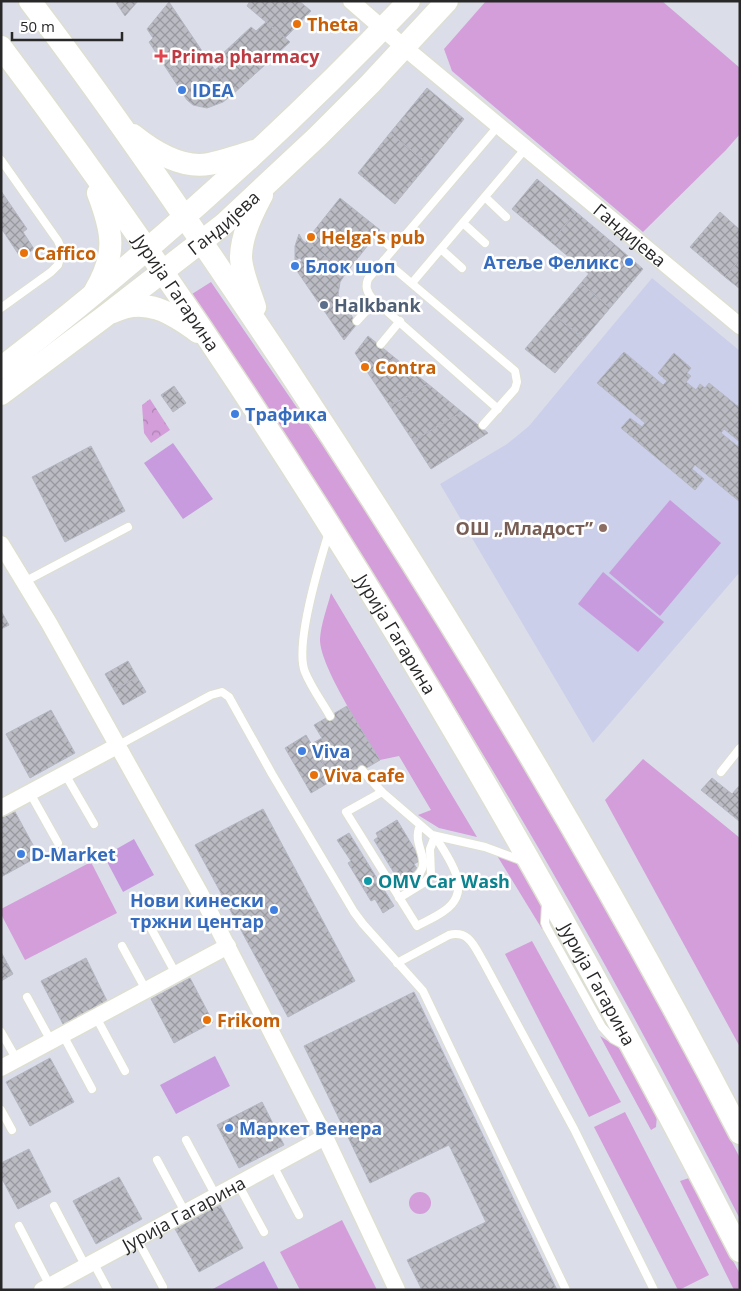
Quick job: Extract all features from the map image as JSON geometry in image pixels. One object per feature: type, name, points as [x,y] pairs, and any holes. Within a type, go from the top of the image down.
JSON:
[{"type":"main road","points":[[30,1],[202,242],[348,461],[473,659],[642,950],[740,1133]]},
{"type":"main road","name":"Гандијева","points":[[1,368],[91,297],[185,218],[409,1]]},
{"type":"main road","name":"Гандијева","points":[[1,394],[202,242],[317,137],[405,48],[447,1]]},
{"type":"main road","name":"Јурија Гагарина","points":[[1,47],[148,249],[209,340],[330,528],[441,708],[545,887],[636,1052],[740,1251]]},
{"type":"main road","points":[[120,126],[147,146],[163,154],[195,165],[207,164],[257,150]]},
{"type":"main road","points":[[83,158],[104,209],[110,232],[108,260],[101,279],[91,297]]},
{"type":"main road","points":[[262,332],[241,257],[243,242],[252,214],[270,181]]},
{"type":"main road","points":[[104,317],[121,308],[153,306],[172,315],[209,340]]},
{"type":"street","points":[[351,1],[382,29]]},
{"type":"street","name":"Гандијева","points":[[382,29],[740,326]]},
{"type":"street","points":[[4,553],[24,582],[118,746],[228,946],[325,1137],[398,1290]]},
{"type":"street","points":[[1,808],[118,746]]},
{"type":"street","points":[[1,1068],[228,946]]},
{"type":"street","name":"Јурија Гагарина","points":[[46,1288],[325,1137]]},
{"type":"lane","points":[[498,409],[376,300],[368,292],[367,282],[499,125]]},
{"type":"lane","points":[[412,283],[526,148]]},
{"type":"lane","points":[[1,160],[58,241],[62,251],[58,265],[51,272],[1,308]]},
{"type":"lane","points":[[485,197],[506,217]]},
{"type":"lane","points":[[463,223],[485,243]]},
{"type":"lane","points":[[377,236],[393,250]]},
{"type":"lane","points":[[441,249],[462,268]]},
{"type":"lane","points":[[384,260],[515,371],[517,378],[513,392],[483,425]]},
{"type":"lane","points":[[357,321],[376,300]]},
{"type":"lane","points":[[381,344],[400,321]]},
{"type":"lane","points":[[24,582],[128,527]]},
{"type":"lane","points":[[330,528],[318,571],[302,644],[304,672],[330,716]]},
{"type":"lane","points":[[118,746],[212,695],[220,692],[226,694],[354,912],[423,991],[566,1290]]},
{"type":"lane","points":[[721,772],[740,748]]},
{"type":"lane","points":[[362,770],[382,792],[420,826],[435,836],[485,848],[519,859],[534,868]]},
{"type":"lane","points":[[65,774],[94,824]]},
{"type":"lane","points":[[382,792],[346,812],[417,926],[444,912],[454,902],[458,893],[459,883],[457,874],[435,836]]},
{"type":"lane","points":[[30,793],[58,843]]},
{"type":"lane","points":[[391,886],[404,885],[422,871],[424,862],[418,836],[420,826]]},
{"type":"lane","points":[[399,898],[425,882],[431,875],[430,849],[435,836]]},
{"type":"lane","points":[[152,930],[176,974]]},
{"type":"lane","points":[[398,963],[449,935],[457,933],[465,935],[471,942],[574,1129],[654,1290]]},
{"type":"lane","points":[[122,946],[146,990]]},
{"type":"lane","points":[[26,997],[92,1089]]},
{"type":"lane","points":[[96,1017],[125,1071]]},
{"type":"lane","points":[[1,1032],[17,1060]]},
{"type":"lane","points":[[1,1110],[12,1130]]},
{"type":"lane","points":[[186,1140],[216,1196]]},
{"type":"lane","points":[[157,1160],[185,1212]]},
{"type":"lane","points":[[273,1165],[299,1215]]},
{"type":"lane","points":[[238,1184],[264,1232]]},
{"type":"lane","points":[[54,1206],[89,1264],[108,1290]]},
{"type":"lane","points":[[19,1226],[46,1288]]},
{"type":"lane","points":[[137,1239],[163,1287]]},
{"type":"shaded area","name":"ОШ „Младост”","points":[[652,278],[740,351],[740,572],[593,743],[440,484],[507,444],[529,426]]},
{"type":"shaded area","points":[[173,443],[213,499],[183,519],[144,463]]},
{"type":"shaded area","points":[[670,500],[721,543],[660,616],[609,573]]},
{"type":"shaded area","points":[[603,572],[664,622],[638,652],[578,604]]},
{"type":"shaded area","points":[[134,839],[154,875],[123,892],[104,856]]},
{"type":"shaded area","points":[[215,1056],[230,1086],[176,1114],[160,1085]]},
{"type":"shaded area","points":[[264,1261],[279,1290],[211,1290]]},
{"type":"green space","points":[[486,1],[662,1],[740,68],[740,134],[643,232],[452,71],[444,49]]},
{"type":"green space","points":[[211,282],[317,437],[337,462],[389,543],[559,824],[641,970],[740,1158],[740,1219],[615,982],[515,808],[411,636],[192,294]]},
{"type":"green space","points":[[150,399],[170,430],[151,443],[144,433],[142,405]]},
{"type":"green space","points":[[331,593],[477,837],[439,828],[418,815],[431,810],[399,756],[380,760],[354,718],[335,682],[322,651],[320,639]]},
{"type":"green space","points":[[643,759],[740,838],[740,1047],[605,800]]},
{"type":"green space","points":[[496,854],[518,863],[543,902],[542,929]]},
{"type":"green space","points":[[91,862],[117,913],[25,960],[1,914],[1,909]]},
{"type":"green space","points":[[532,941],[621,1102],[589,1117],[505,954]]},
{"type":"green space","points":[[600,1036],[625,1050],[657,1115],[656,1127],[651,1130]]},
{"type":"green space","points":[[625,1112],[709,1275],[679,1290],[594,1127]]},
{"type":"green space","points":[[689,1178],[740,1274],[740,1290],[734,1290],[680,1181]]},
{"type":"green space","points":[[420,1192],[428,1195],[431,1203],[428,1211],[420,1214],[412,1211],[409,1203],[412,1195]]},
{"type":"green space","points":[[342,1220],[377,1290],[300,1290],[280,1252]]},
{"type":"building","points":[[115,1],[138,1],[125,16]]},
{"type":"building","points":[[250,1],[299,1],[311,11],[285,38],[247,6]]},
{"type":"building","points":[[169,2],[200,48],[168,71],[149,42],[153,38],[147,29]]},
{"type":"building","points":[[266,22],[290,42],[232,95],[215,70],[225,61],[220,56],[251,27],[256,31]]},
{"type":"building","points":[[200,48],[232,95],[223,102],[207,108],[193,105],[187,100],[168,71]]},
{"type":"building","points":[[427,88],[464,119],[428,164],[390,133]]},
{"type":"building","points":[[390,133],[428,164],[395,204],[358,173]]},
{"type":"building","points":[[537,179],[576,212],[551,242],[512,209]]},
{"type":"building","points":[[1,191],[27,229],[23,232],[34,249],[21,258],[1,228]]},
{"type":"building","points":[[340,198],[380,230],[346,273],[306,241]]},
{"type":"building","points":[[576,212],[614,244],[589,274],[551,242]]},
{"type":"building","points":[[720,212],[740,230],[740,259],[725,277],[690,247]]},
{"type":"building","points":[[299,234],[303,241],[307,242],[346,273],[340,282],[338,295],[357,324],[344,340],[293,265],[302,261],[300,258],[295,260],[295,246]]},
{"type":"building","points":[[614,244],[643,269],[610,308],[581,283]]},
{"type":"building","points":[[740,259],[740,289],[725,277]]},
{"type":"building","points":[[581,283],[610,308],[584,339],[554,315]]},
{"type":"building","points":[[554,315],[584,339],[555,373],[525,349]]},
{"type":"building","points":[[368,336],[395,358],[368,373],[355,353]]},
{"type":"building","points":[[624,352],[663,385],[667,381],[658,373],[674,353],[691,368],[687,373],[691,376],[686,382],[696,390],[700,384],[705,388],[709,383],[740,408],[740,442],[724,429],[721,433],[740,448],[740,502],[695,465],[692,469],[704,479],[695,490],[621,428],[630,418],[642,427],[645,423],[597,383]]},
{"type":"building","points":[[395,358],[428,384],[390,406],[368,373]]},
{"type":"building","points":[[428,384],[462,412],[413,441],[390,406]]},
{"type":"building","points":[[174,386],[186,403],[173,412],[161,395]]},
{"type":"building","points":[[462,412],[488,433],[431,469],[413,441]]},
{"type":"building","points":[[91,446],[125,511],[65,542],[32,477]]},
{"type":"building","points":[[1,611],[9,625],[1,629]]},
{"type":"building","points":[[128,661],[137,677],[114,690],[105,674]]},
{"type":"building","points":[[137,677],[146,692],[123,705],[114,690]]},
{"type":"building","points":[[347,706],[380,760],[346,780],[341,771],[331,777],[311,744],[322,738],[314,725]]},
{"type":"building","points":[[51,710],[75,753],[30,778],[6,734]]},
{"type":"building","points":[[306,735],[333,780],[311,793],[285,748]]},
{"type":"building","points":[[712,778],[732,794],[740,785],[739,821],[701,790]]},
{"type":"building","name":"Нови кинески тржни центар","points":[[263,809],[355,981],[288,1017],[195,845]]},
{"type":"building","points":[[14,810],[39,856],[1,877],[1,816]]},
{"type":"building","points":[[397,820],[421,860],[414,864],[418,870],[399,881],[374,840],[378,837],[376,833]]},
{"type":"building","name":"OMV Car Wash","points":[[349,833],[394,906],[383,913],[375,899],[371,901],[348,863],[351,861],[337,840]]},
{"type":"building","points":[[1,952],[13,974],[1,981]]},
{"type":"building","points":[[86,958],[108,1003],[64,1026],[41,981]]},
{"type":"building","points":[[190,978],[213,1022],[174,1043],[151,999]]},
{"type":"building","points":[[414,992],[557,1290],[422,1290],[407,1260],[486,1222],[449,1145],[370,1183],[304,1046]]},
{"type":"building","points":[[50,1058],[74,1102],[30,1126],[6,1082]]},
{"type":"building","points":[[262,1102],[284,1145],[239,1168],[217,1125]]},
{"type":"building","points":[[29,1149],[51,1192],[18,1209],[1,1177],[1,1163]]},
{"type":"building","points":[[119,1177],[142,1219],[96,1244],[73,1201]]},
{"type":"building","points":[[220,1205],[243,1248],[199,1272],[175,1229]]},
{"type":"place","name":"Theta","points":[[297,24]]},
{"type":"place","name":"Prima pharmacy","points":[[161,56]]},
{"type":"place","name":"IDEA","points":[[182,90]]},
{"type":"place","name":"Helga's pub","points":[[311,237]]},
{"type":"place","name":"Caffico","points":[[24,253]]},
{"type":"place","name":"Атеље Феликс","points":[[629,262]]},
{"type":"place","name":"Блок шоп","points":[[295,266]]},
{"type":"place","name":"Halkbank","points":[[324,305]]},
{"type":"place","name":"Contra","points":[[365,367]]},
{"type":"place","name":"Трафика","points":[[235,414]]},
{"type":"place","name":"ОШ „Младост”","points":[[603,528]]},
{"type":"place","name":"Viva","points":[[302,751]]},
{"type":"place","name":"Viva cafe","points":[[314,775]]},
{"type":"place","name":"D-Market","points":[[21,854]]},
{"type":"place","name":"OMV Car Wash","points":[[368,881]]},
{"type":"place","name":"Нови кинески тржни центар","points":[[274,910]]},
{"type":"place","name":"Frikom","points":[[207,1020]]},
{"type":"place","name":"Маркет Венера","points":[[229,1128]]}]
